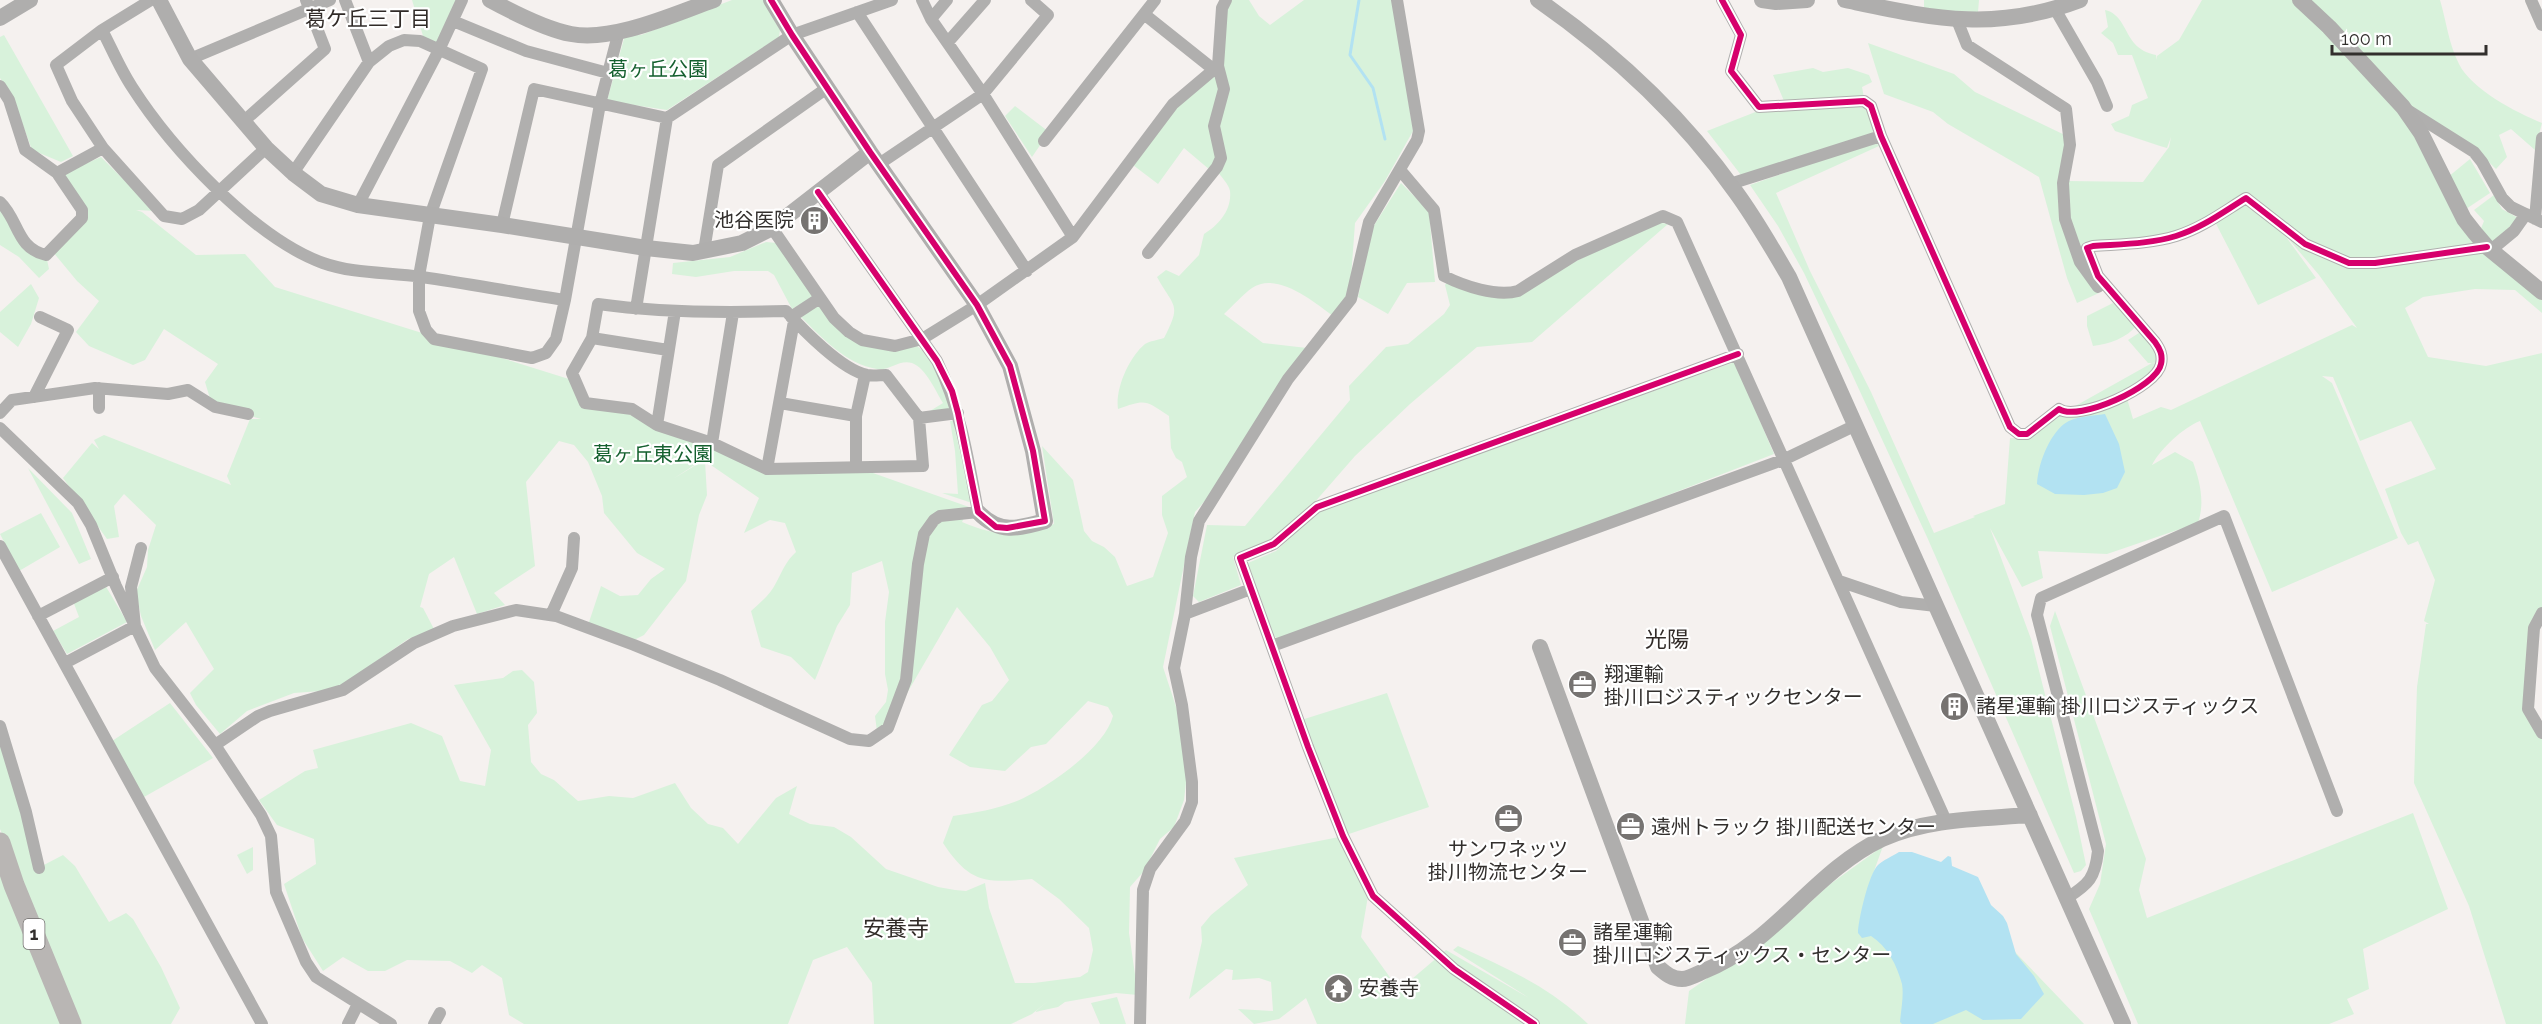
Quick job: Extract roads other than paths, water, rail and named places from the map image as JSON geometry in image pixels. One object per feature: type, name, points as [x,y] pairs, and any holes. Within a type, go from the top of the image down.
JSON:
[{"type":"highway","name":"1","points":[[0,843],[14,885],[71,1024]]},
{"type":"street","points":[[0,18],[30,0]]},
{"type":"street","points":[[151,0],[102,30],[56,65],[72,101],[103,148],[164,216],[182,219],[199,210],[266,148]]},
{"type":"street","points":[[159,0],[190,59],[266,148],[293,173],[321,194],[357,205],[693,253],[742,243],[772,228],[818,192],[875,158],[933,128],[983,94],[1048,15],[1031,0]]},
{"type":"street","points":[[190,59],[308,4],[330,0]]},
{"type":"street","points":[[345,0],[369,62]]},
{"type":"street","points":[[357,205],[439,50],[462,0]]},
{"type":"street","points":[[501,2],[517,14],[572,34],[619,31],[637,27],[714,0]]},
{"type":"street","points":[[771,0],[827,87],[977,305],[1010,366],[1033,451],[1045,521],[1007,528],[996,527],[978,512],[958,413],[952,392],[937,361],[818,192]]},
{"type":"street","points":[[502,225],[534,89],[667,118],[792,35],[892,0]]},
{"type":"street","points":[[922,0],[931,19],[983,94],[1073,237]]},
{"type":"street","points":[[931,19],[947,0]]},
{"type":"street","points":[[948,42],[985,0]]},
{"type":"street","points":[[1044,141],[1155,0]]},
{"type":"street","points":[[1148,253],[1217,167],[1221,158],[1214,126],[1224,89],[1215,68],[1222,8],[1226,0]]},
{"type":"street","points":[[1140,1024],[1143,890],[1150,869],[1185,821],[1192,802],[1192,782],[1182,705],[1174,668],[1185,614],[1191,557],[1201,516],[1288,379],[1351,299],[1365,232],[1417,141],[1419,131],[1397,0]]},
{"type":"street","points":[[1538,0],[1576,26],[1632,73],[1672,113],[1730,184],[1789,276],[2123,1024]]},
{"type":"street","points":[[1722,0],[1741,35],[1731,71],[1759,107],[1864,101],[1871,106],[1881,136],[2010,427],[2019,434],[2027,434],[2059,409],[2063,412],[2082,411],[2123,398],[2158,372],[2161,365],[2161,352],[2098,276],[2088,248],[2176,236],[2202,225],[2246,198],[2305,244],[2349,263],[2375,263],[2489,248],[2534,218]]},
{"type":"street","points":[[1762,0],[1776,2],[1807,0]]},
{"type":"street","points":[[1845,0],[1921,16],[1957,20],[2010,18],[2055,9],[2080,0]]},
{"type":"street","points":[[2300,0],[2329,27],[2403,107],[2421,133],[2464,219],[2489,248],[2542,292]]},
{"type":"street","points":[[2531,0],[2542,25]]},
{"type":"street","points":[[244,121],[325,49],[308,4]]},
{"type":"street","points":[[2055,9],[2097,81],[2107,106]]},
{"type":"street","points":[[857,12],[1027,271]]},
{"type":"street","points":[[1143,14],[1215,68]]},
{"type":"street","points":[[1957,20],[1967,45],[2066,109],[2070,145],[2063,183],[2068,228],[2080,262],[2093,282],[2126,310]]},
{"type":"street","points":[[453,21],[526,51],[608,73]]},
{"type":"street","points":[[102,30],[131,86],[161,127],[220,192],[268,235],[323,263],[375,273],[419,276],[565,300]]},
{"type":"street","points":[[293,173],[369,62],[389,46],[404,40],[420,41],[482,69],[430,216],[419,276],[419,310],[426,330],[434,339],[532,358],[546,353],[556,339],[565,300],[600,104],[619,31]]},
{"type":"street","points":[[772,228],[834,318],[849,332],[862,340],[895,346],[922,339],[977,305],[1073,237],[1173,104],[1215,68]]},
{"type":"street","points":[[0,86],[9,100],[26,150],[57,173],[82,210],[82,218],[46,255],[34,252],[26,245],[0,202]]},
{"type":"street","points":[[704,251],[718,165],[827,87]]},
{"type":"street","points":[[2403,107],[2474,152],[2502,198],[2511,207],[2534,218]]},
{"type":"street","points":[[636,309],[667,118]]},
{"type":"street","points":[[1730,184],[1881,136]]},
{"type":"street","points":[[2534,218],[2542,138]]},
{"type":"street","points":[[57,173],[103,148]]},
{"type":"street","points":[[1400,171],[1434,210],[1444,276],[1473,287],[1508,294],[1518,291],[1575,255],[1663,216],[1677,222],[1946,821]]},
{"type":"street","points":[[767,469],[793,319],[820,298]]},
{"type":"street","points":[[598,303],[636,309],[675,311],[733,313],[786,311],[832,356],[866,375],[886,375],[919,418],[923,466],[767,469],[712,443],[657,425],[632,409],[585,403],[572,373],[592,338],[598,303]]},
{"type":"street","points":[[657,425],[675,311]]},
{"type":"street","points":[[712,443],[733,313]]},
{"type":"street","points":[[34,397],[68,330],[40,317]]},
{"type":"street","points":[[592,338],[668,350]]},
{"type":"street","points":[[1534,1024],[1454,969],[1373,896],[1339,825],[1308,747],[1240,558],[1274,544],[1317,507],[1738,354]]},
{"type":"street","points":[[856,467],[856,416],[866,375]]},
{"type":"street","points":[[99,388],[99,408]]},
{"type":"street","points":[[0,413],[12,400],[99,388],[168,394],[188,390],[215,407],[248,414]]},
{"type":"street","points":[[780,403],[856,416]]},
{"type":"street","points":[[919,418],[958,413]]},
{"type":"street","points":[[1272,646],[1785,459],[1856,426]]},
{"type":"street","points":[[0,428],[78,502],[91,525],[155,668],[215,745],[261,815],[271,836],[276,892],[306,962],[316,977],[391,1024]]},
{"type":"street","points":[[215,745],[264,713],[343,690],[405,648],[453,626],[516,610],[551,615],[720,680],[850,740],[869,741],[888,728],[906,680],[918,564],[924,534],[934,520],[940,516],[978,512]]},
{"type":"street","points":[[2067,898],[2088,885],[2096,868],[2098,851],[2037,615],[2041,598],[2224,516],[2337,811]]},
{"type":"street","points":[[551,615],[573,568],[574,538]]},
{"type":"street","points":[[0,546],[262,1024]]},
{"type":"street","points":[[135,626],[131,586],[141,548]]},
{"type":"street","points":[[38,616],[113,577]]},
{"type":"street","points":[[1839,581],[1902,602],[1936,606]]},
{"type":"street","points":[[1185,614],[1251,589]]},
{"type":"street","points":[[2542,613],[2534,628],[2528,709],[2542,732]]},
{"type":"street","points":[[64,663],[135,626]]},
{"type":"street","points":[[1540,647],[1658,967],[1669,976],[1684,979],[1714,967],[1737,954],[1776,924],[1841,865],[1862,849],[1885,838],[1946,821],[2030,815]]},
{"type":"street","points":[[0,726],[26,812],[39,867]]},
{"type":"street","points":[[348,1024],[358,1004]]},
{"type":"water","points":[[2105,414],[2119,444],[2125,472],[2117,488],[2103,493],[2084,495],[2055,494],[2037,484],[2039,468],[2045,452],[2058,430],[2073,419]]},
{"type":"water","points":[[1899,852],[1912,852],[1941,862],[1948,856],[1951,857],[1952,866],[1978,877],[1991,905],[2007,923],[2016,954],[2034,976],[2044,994],[2021,1019],[1983,1020],[1966,1010],[1933,1024],[1902,1024],[1900,1022],[1903,988],[1894,963],[1877,940],[1871,936],[1862,938],[1858,933],[1871,877],[1880,863]]},
{"type":"waterway","points":[[1359,0],[1350,55],[1373,88],[1385,139]]},
{"type":"place","name":"池谷医院","points":[[815,220]]},
{"type":"place","name":"翔運輸 掛川ロジスティックセンター","points":[[1583,685]]},
{"type":"place","name":"諸星運輸 掛川ロジスティックス","points":[[1955,706]]},
{"type":"place","name":"サンワネッツ 掛川物流センター","points":[[1508,818]]},
{"type":"place","name":"遠州トラック 掛川配送センター","points":[[1630,827]]},
{"type":"place","name":"諸星運輸 掛川ロジスティックス・センター","points":[[1572,943]]},
{"type":"place","name":"安養寺","points":[[1338,988]]},
{"type":"district","name":"葛ケ丘三丁目","points":[[368,19]]},
{"type":"district","name":"光陽","points":[[1667,639]]},
{"type":"district","name":"安養寺","points":[[896,928]]},
{"type":"park label","name":"葛ヶ丘公園","points":[[658,69]]},
{"type":"park label","name":"葛ヶ丘東公園","points":[[653,454]]}]
